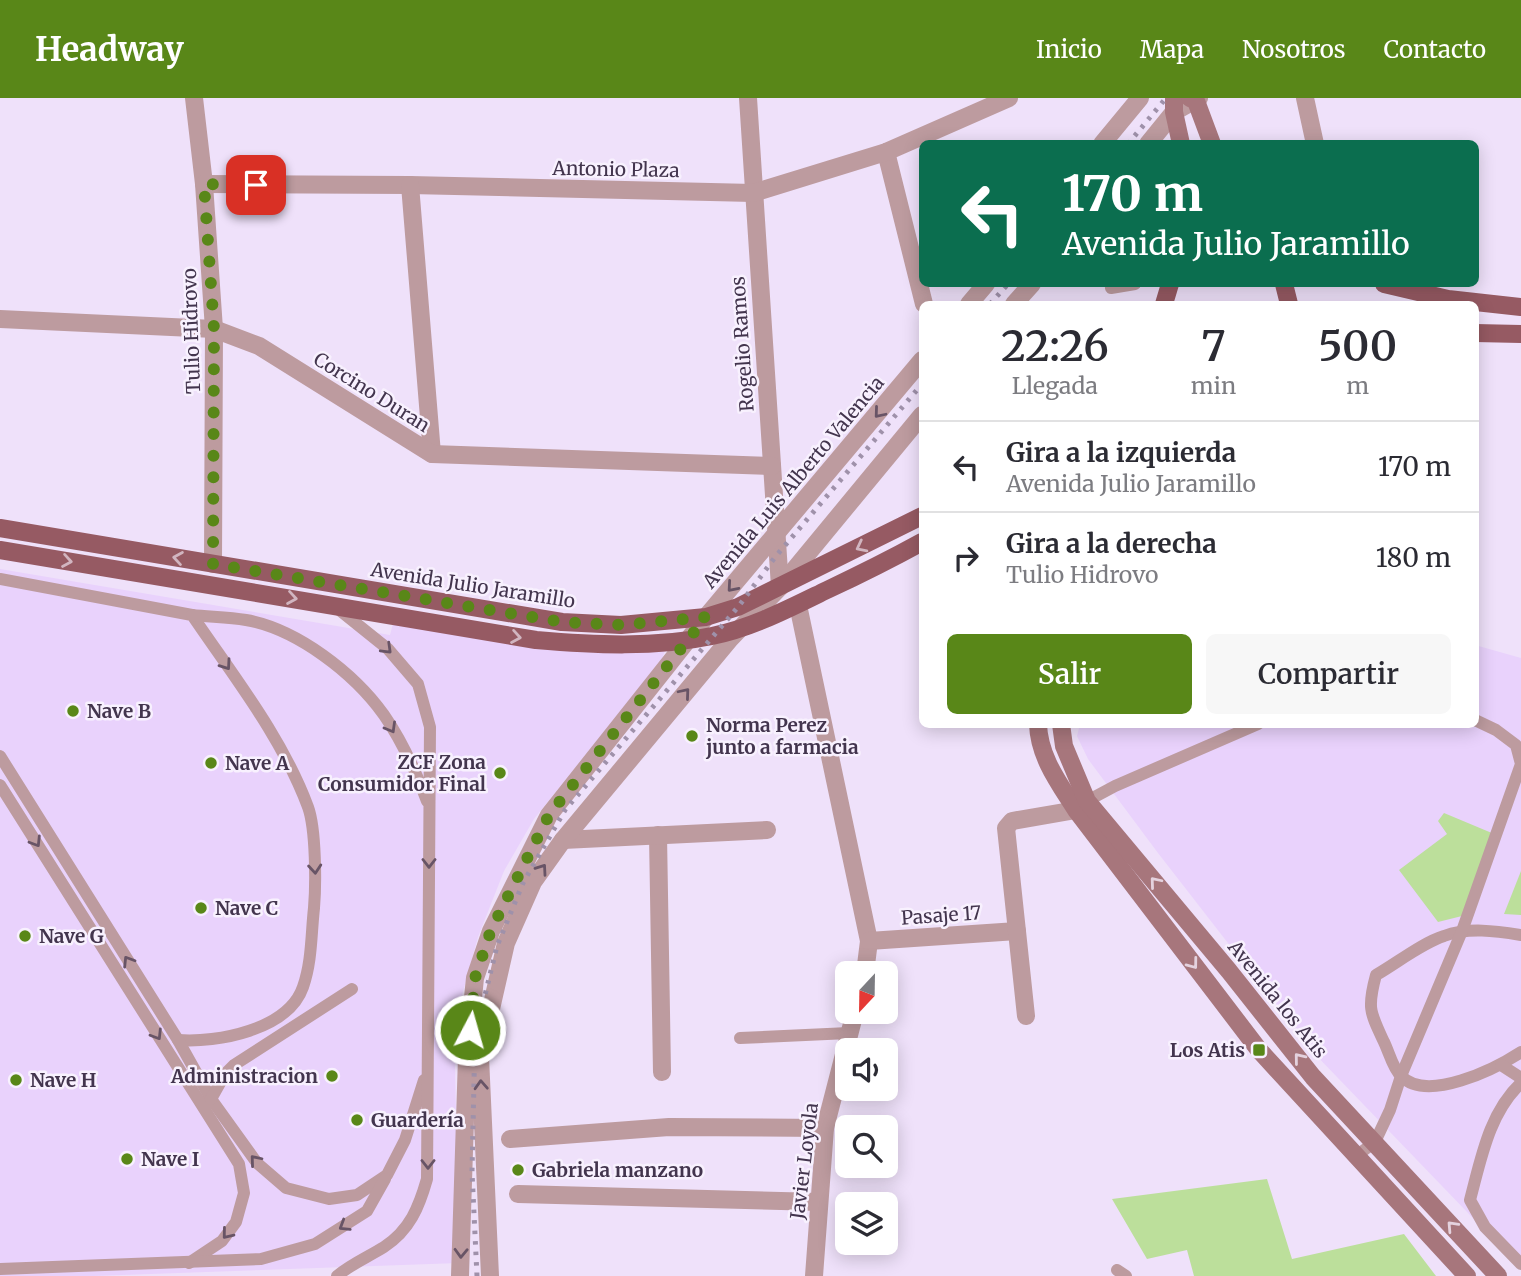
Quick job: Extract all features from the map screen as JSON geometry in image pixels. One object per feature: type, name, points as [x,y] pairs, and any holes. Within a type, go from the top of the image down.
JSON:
[{"type":"main road","points":[[1195,99],[1210,140]]},
{"type":"main road","points":[[1174,105],[1180,140]]},
{"type":"main road","points":[[1397,287],[1462,301]]},
{"type":"main road","points":[[1479,303],[1521,307]]},
{"type":"main road","points":[[1479,333],[1521,334]]},
{"type":"main road","name":"Avenida Julio Jaramillo","points":[[0,528],[562,622],[621,625],[706,617],[738,607],[919,518]]},
{"type":"main road","points":[[0,550],[536,640],[594,645],[690,639],[740,628],[798,605],[919,544]]},
{"type":"main road","name":"Avenida los Atis","points":[[1038,728],[1039,743],[1051,769],[1081,806],[1229,971],[1313,1077],[1498,1276]]},
{"type":"main road","name":"Avenida los Atis","points":[[1062,728],[1081,806],[1259,1050],[1467,1276]]},
{"type":"street","name":"Tulio Hidrovo","points":[[194,98],[204,184],[214,329],[213,564]]},
{"type":"street","name":"Rogelio Ramos","points":[[748,98],[780,587]]},
{"type":"street","name":"Antonio Plaza","points":[[204,184],[410,185],[753,193],[887,152],[1009,98]]},
{"type":"street","points":[[1105,140],[1140,98]]},
{"type":"street","points":[[1306,98],[1314,140]]},
{"type":"street","points":[[1151,140],[1174,105],[1195,99]]},
{"type":"street","points":[[887,152],[919,283]]},
{"type":"street","points":[[410,185],[432,454]]},
{"type":"street","points":[[972,301],[983,287]]},
{"type":"street","points":[[1017,301],[1029,287]]},
{"type":"street","name":"Corcino Duran","points":[[0,319],[214,329],[259,346],[432,454],[772,466]]},
{"type":"street","name":"Avenida Luis Alberto Valencia","points":[[460,1276],[467,1057],[475,978],[491,930],[549,815],[706,617],[919,364]]},
{"type":"street","points":[[490,1276],[480,1057],[506,943],[533,882],[563,840],[740,628],[780,587],[919,419]]},
{"type":"street","points":[[798,605],[869,942],[867,961]]},
{"type":"street","points":[[1026,1016],[1006,828],[1012,821],[1081,806]]},
{"type":"street","points":[[563,840],[767,830]]},
{"type":"street","points":[[658,835],[662,1072]]},
{"type":"street","name":"Pasaje 17","points":[[869,942],[1017,931]]},
{"type":"street","name":"Javier Loyola","points":[[814,1276],[825,1128],[852,1024]]},
{"type":"street","points":[[510,1139],[669,1127],[825,1128]]},
{"type":"street","points":[[518,1194],[819,1202]]},
{"type":"lane","points":[[1111,288],[1117,287]]},
{"type":"lane","points":[[0,579],[192,615],[247,620],[296,637],[351,678],[384,715],[415,770],[429,809]]},
{"type":"lane","points":[[334,605],[388,649],[418,684],[430,727],[428,1179],[416,1214],[386,1246],[347,1267],[337,1276]]},
{"type":"lane","points":[[178,1040],[200,1041],[239,1035],[282,1015],[302,990],[311,956],[316,881],[309,811],[287,757],[192,615]]},
{"type":"lane","points":[[1356,1156],[1375,1142],[1390,1110],[1401,1076],[1462,931],[1521,764],[1516,744],[1479,722]]},
{"type":"lane","points":[[1081,806],[1115,786],[1249,728]]},
{"type":"lane","points":[[0,755],[178,1040],[211,1099],[257,1163],[286,1188],[328,1199],[357,1195],[387,1175]]},
{"type":"lane","points":[[0,785],[239,1164],[244,1194],[236,1222],[222,1241],[189,1263]]},
{"type":"lane","points":[[1521,935],[1462,931],[1441,936],[1377,975],[1369,1001],[1372,1016],[1401,1076],[1419,1085],[1438,1088],[1501,1065],[1521,1052]]},
{"type":"lane","points":[[211,1099],[225,1074],[234,1065],[352,989]]},
{"type":"lane","points":[[740,1038],[849,1033]]},
{"type":"lane","points":[[1501,1065],[1521,1080],[1507,1096],[1487,1138],[1470,1200],[1485,1227],[1521,1264]]},
{"type":"lane","points":[[0,1269],[261,1259],[315,1244],[366,1211],[405,1140],[428,1069]]},
{"type":"lane","points":[[0,1260],[19,1269]]},
{"type":"shaded area","points":[[0,569],[390,635],[395,616],[536,640],[668,642],[662,659],[534,819],[504,871],[478,937],[459,1006],[455,1067],[459,1263],[94,1276],[0,1276]]},
{"type":"shaded area","points":[[1479,646],[1521,658],[1521,1268],[1311,1050],[1158,853],[1088,759],[1077,736],[1079,728],[1479,728]]},
{"type":"green space","points":[[1444,813],[1499,836],[1466,915],[1438,922],[1399,870],[1447,834],[1438,821]]},
{"type":"green space","points":[[1521,871],[1521,915],[1504,914]]},
{"type":"green space","points":[[1267,1179],[1292,1259],[1404,1234],[1436,1276],[1194,1276],[1187,1250],[1147,1259],[1112,1199]]},
{"type":"railway","points":[[1131,140],[1166,98]]},
{"type":"railway","points":[[993,301],[1005,287]]},
{"type":"railway","points":[[477,1276],[472,1172],[475,1036],[497,946],[523,883],[565,810],[738,607],[776,556],[919,388]]},
{"type":"place","name":"Nave B","points":[[73,711]]},
{"type":"place","name":"Norma Perez junto a farmacia","points":[[692,736]]},
{"type":"place","name":"Nave A","points":[[211,763]]},
{"type":"place","name":"ZCF Zona Consumidor Final","points":[[500,773]]},
{"type":"place","name":"Nave C","points":[[201,908]]},
{"type":"place","name":"Nave G","points":[[25,936]]},
{"type":"place","name":"Los Atis","points":[[1259,1050]]},
{"type":"place","name":"Administracion","points":[[332,1076]]},
{"type":"place","name":"Nave H","points":[[16,1080]]},
{"type":"place","name":"Guardería","points":[[357,1120]]},
{"type":"place","name":"Nave I","points":[[127,1159]]},
{"type":"place","name":"Gabriela manzano","points":[[518,1170]]},
{"type":"route","points":[[256,185],[204,184],[214,329],[213,564],[562,622],[621,625],[706,617],[549,815],[491,930],[475,978],[470,1030]]}]
